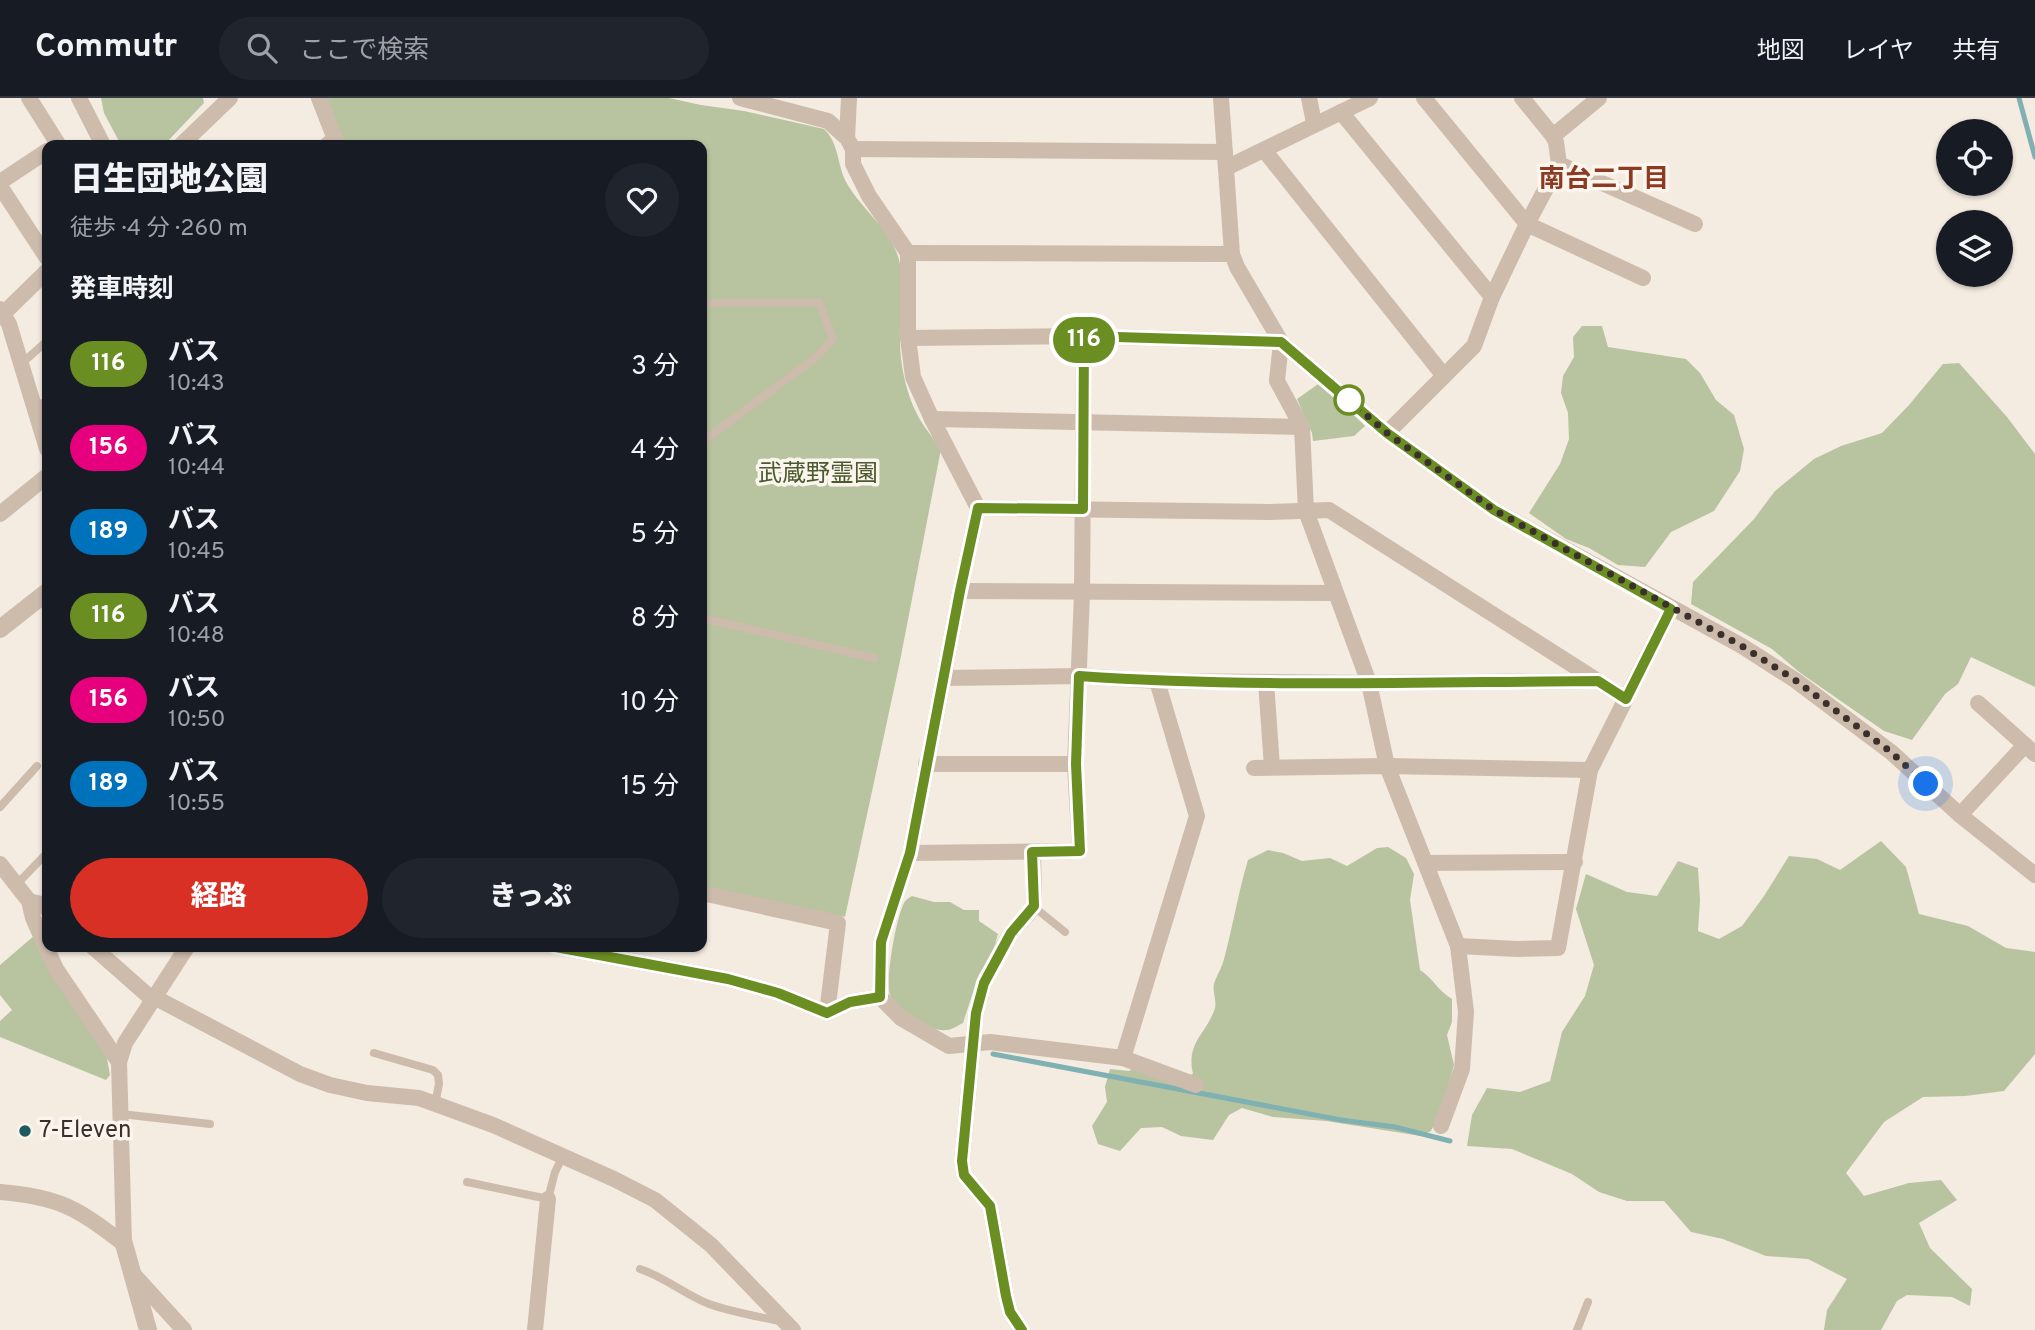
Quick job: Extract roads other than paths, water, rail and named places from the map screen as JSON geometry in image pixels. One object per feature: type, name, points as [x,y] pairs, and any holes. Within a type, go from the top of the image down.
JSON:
[{"type":"street","points":[[29,98],[55,140]]},
{"type":"street","points":[[186,140],[230,98]]},
{"type":"street","points":[[319,98],[334,140]]},
{"type":"street","points":[[740,98],[828,121],[850,144],[1226,160],[1264,150],[1314,123],[1370,98]]},
{"type":"street","points":[[849,98],[853,164],[869,196],[908,253],[908,338],[913,377],[978,508],[910,853],[881,942],[880,997],[901,1018],[949,1046],[990,1042],[1123,1058],[1196,1086]]},
{"type":"street","points":[[1221,98],[1232,254],[1281,342],[1387,433],[1494,510],[1742,646],[1795,680],[1891,752],[1960,815],[2035,875]]},
{"type":"street","points":[[1310,98],[1314,123]]},
{"type":"street","points":[[1424,98],[1527,224],[1643,278]]},
{"type":"street","points":[[1387,433],[1474,346],[1492,298],[1559,164],[1553,136],[1522,98]]},
{"type":"street","points":[[1553,136],[1599,98]]},
{"type":"street","points":[[82,100],[100,140]]},
{"type":"street","points":[[1341,112],[1492,298]]},
{"type":"street","points":[[1264,150],[1444,376]]},
{"type":"street","points":[[42,155],[0,184],[42,250]]},
{"type":"street","points":[[1559,164],[1695,224]]},
{"type":"street","points":[[908,253],[1232,254]]},
{"type":"street","points":[[42,275],[2,311],[42,434]]},
{"type":"street","points":[[908,338],[1084,336],[1281,342]]},
{"type":"street","points":[[910,853],[1080,851],[1076,764],[1082,594],[1084,336]]},
{"type":"street","points":[[1281,342],[1278,381],[1302,427],[1306,511],[1369,683],[1387,766],[1458,946],[1466,1012],[1462,1069],[1441,1126]]},
{"type":"street","points":[[932,419],[1302,427]]},
{"type":"street","points":[[0,513],[42,480]]},
{"type":"street","points":[[978,508],[1329,510],[1626,699]]},
{"type":"street","points":[[960,591],[1082,594],[1335,593]]},
{"type":"street","points":[[0,629],[42,596]]},
{"type":"street","points":[[1458,946],[1558,948],[1590,770],[1671,609]]},
{"type":"street","points":[[944,678],[1079,676],[1157,681],[1369,683],[1598,681]]},
{"type":"street","points":[[1123,1058],[1197,816],[1157,681]]},
{"type":"street","points":[[1266,682],[1272,766]]},
{"type":"street","points":[[1960,815],[2030,749],[1978,703]]},
{"type":"street","points":[[926,764],[1076,764]]},
{"type":"street","points":[[1254,768],[1387,766],[1590,770]]},
{"type":"street","points":[[1022,1330],[1010,1312],[990,1206],[964,1175],[963,1168],[976,1013],[984,983],[1011,933],[1034,906],[1032,852]]},
{"type":"street","points":[[1426,863],[1575,862]]},
{"type":"street","points":[[0,864],[9,884],[29,901],[42,905]]},
{"type":"street","points":[[707,894],[838,923],[827,1013]]},
{"type":"street","points":[[29,901],[42,938]]},
{"type":"street","points":[[48,952],[56,969],[119,1062]]},
{"type":"street","points":[[99,952],[153,998],[300,1074],[330,1086],[419,1098],[493,1125],[655,1200],[711,1245],[788,1326]]},
{"type":"street","points":[[148,1330],[124,1244],[119,1062],[125,1043],[184,952]]},
{"type":"street","points":[[583,952],[728,979],[778,993],[827,1013],[850,1002],[880,997]]},
{"type":"street","points":[[0,1192],[31,1195],[66,1204],[90,1217],[124,1244]]},
{"type":"street","points":[[535,1330],[548,1199]]},
{"type":"street","points":[[133,1274],[184,1330]]},
{"type":"lane","points":[[707,303],[819,302],[833,339],[815,358],[707,438]]},
{"type":"lane","points":[[21,364],[42,345]]},
{"type":"lane","points":[[34,410],[42,404]]},
{"type":"lane","points":[[707,619],[874,658]]},
{"type":"lane","points":[[0,807],[37,766]]},
{"type":"lane","points":[[9,884],[42,857]]},
{"type":"lane","points":[[1034,906],[1065,932]]},
{"type":"lane","points":[[374,1053],[433,1070],[438,1075],[439,1084],[435,1104]]},
{"type":"lane","points":[[121,1114],[210,1124]]},
{"type":"lane","points":[[467,1182],[548,1199],[555,1172],[562,1158]]},
{"type":"lane","points":[[640,1269],[657,1275],[711,1305],[788,1326]]},
{"type":"lane","points":[[1577,1330],[1588,1302]]},
{"type":"waterway","points":[[2019,98],[2035,157]]},
{"type":"waterway","points":[[993,1054],[1341,1120],[1395,1127],[1450,1141]]},
{"type":"place","name":"7-Eleven","points":[[25,1131]]},
{"type":"district","name":"南台二丁目","points":[[1604,180]]},
{"type":"park label","name":"武蔵野霊園","points":[[818,475]]}]
